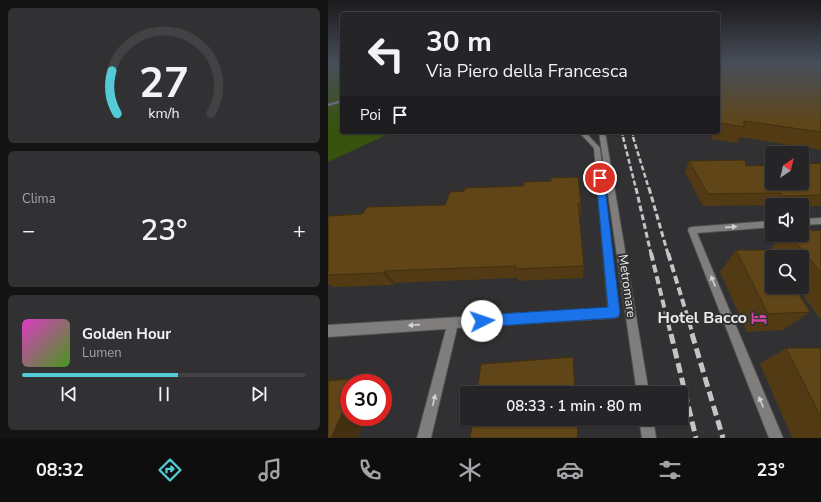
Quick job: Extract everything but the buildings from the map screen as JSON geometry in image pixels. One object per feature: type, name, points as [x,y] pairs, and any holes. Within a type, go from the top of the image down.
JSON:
[{"type":"street","points":[[328,105],[340,102]]},
{"type":"street","points":[[328,331],[614,313],[597,148],[584,134]]},
{"type":"street","name":"Metromare","points":[[602,134],[642,386]]},
{"type":"street","points":[[809,222],[821,221]]},
{"type":"street","points":[[765,225],[692,230],[776,438]]},
{"type":"street","points":[[424,438],[453,323]]},
{"type":"street","points":[[647,426],[649,438]]},
{"type":"green space","points":[[330,84],[340,84],[340,134],[389,134],[328,162],[328,86]]},
{"type":"railway","points":[[622,134],[623,138]]},
{"type":"railway","points":[[633,134],[634,138]]},
{"type":"railway","points":[[623,137],[636,189]]},
{"type":"railway","points":[[633,137],[649,189]]},
{"type":"railway","points":[[636,188],[651,254]]},
{"type":"railway","points":[[649,188],[668,254]]},
{"type":"railway","points":[[651,253],[671,335]]},
{"type":"railway","points":[[668,253],[693,335]]},
{"type":"railway","points":[[671,334],[696,438]]},
{"type":"railway","points":[[692,334],[723,438]]},
{"type":"place","name":"Hotel Bacco","points":[[759,318]]},
{"type":"route","points":[[482,321],[614,313],[600,178]]}]
